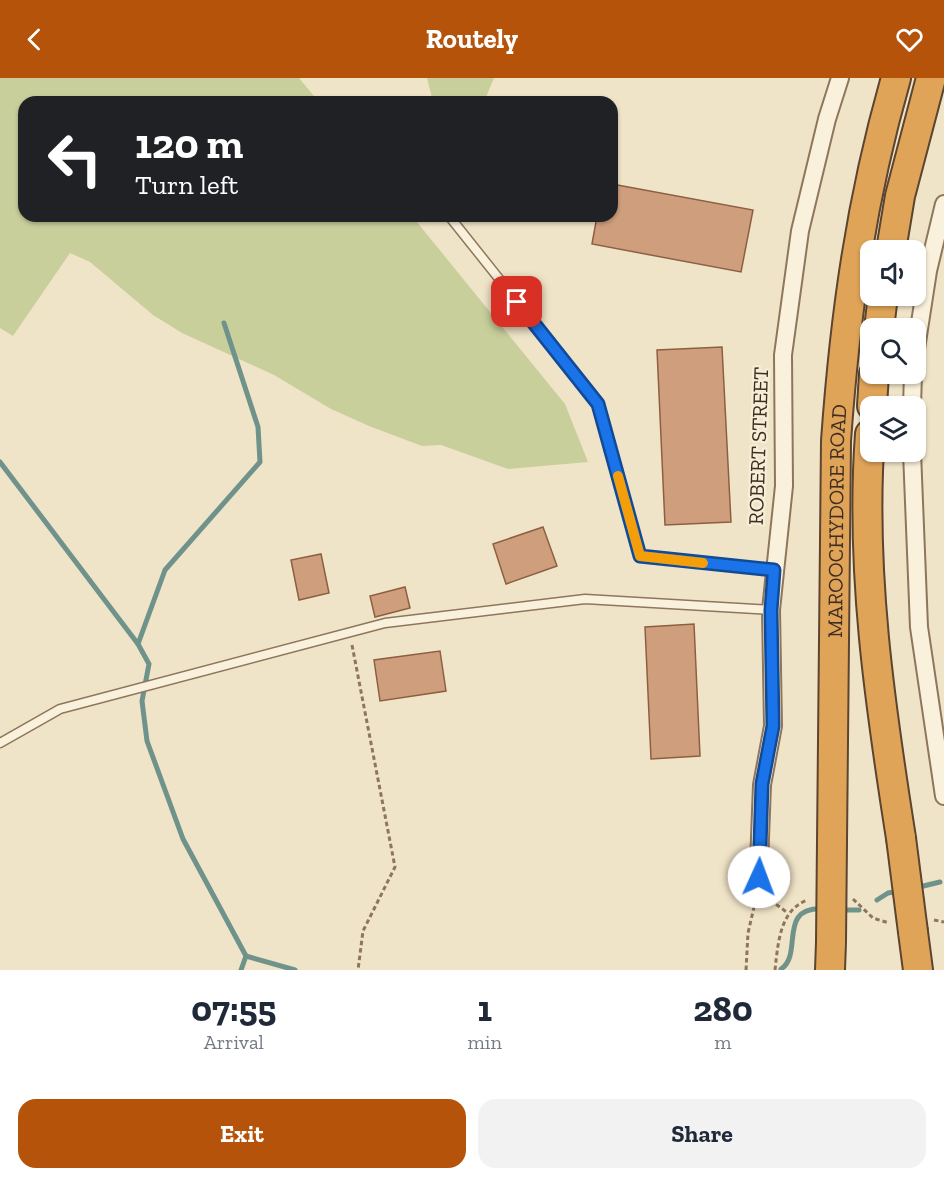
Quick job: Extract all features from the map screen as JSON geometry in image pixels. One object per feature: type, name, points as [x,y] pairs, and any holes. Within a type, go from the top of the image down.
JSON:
[{"type":"highway","name":"MAROOCHYDORE ROAD","points":[[830,970],[835,473],[840,378],[863,209],[896,78]]},
{"type":"highway","points":[[893,240],[900,196],[931,78]]},
{"type":"highway","name":"MAROOCHYDORE ROAD","points":[[869,462],[868,519],[871,604],[878,684],[918,970]]},
{"type":"street","name":"ROBERT STREET","points":[[758,891],[762,784],[773,726],[771,610],[784,486],[782,405],[790,291],[812,177],[840,78]]},
{"type":"street","points":[[921,318],[928,271],[944,204]]},
{"type":"street","points":[[912,462],[919,627],[944,796]]},
{"type":"lane","points":[[454,222],[598,404],[640,556],[774,570]]},
{"type":"lane","points":[[0,743],[60,709],[385,624],[585,599],[771,610]]},
{"type":"path","points":[[349,633],[395,867],[363,931],[358,970]]},
{"type":"path","points":[[746,970],[748,933],[758,891]]},
{"type":"path","points":[[846,897],[860,902],[873,918],[911,925],[944,922]]},
{"type":"path","points":[[775,970],[788,913],[799,903],[813,898]]},
{"type":"green space","points":[[0,78],[299,78],[314,96],[18,96],[18,222],[417,222],[565,404],[588,462],[508,469],[441,445],[422,446],[369,426],[331,409],[274,375],[182,333],[153,315],[90,262],[70,253],[13,336],[0,328]]},
{"type":"green space","points":[[427,78],[494,78],[486,96],[432,96]]},
{"type":"building","points":[[618,185],[753,210],[741,272],[592,244],[596,222],[618,222]]},
{"type":"building","points":[[722,347],[731,522],[665,525],[657,350]]},
{"type":"building","points":[[543,527],[557,566],[506,584],[493,544]]},
{"type":"building","points":[[321,554],[329,593],[299,600],[291,560]]},
{"type":"building","points":[[405,587],[410,608],[375,617],[370,596]]},
{"type":"building","points":[[694,624],[700,756],[651,759],[645,627]]},
{"type":"building","points":[[440,651],[446,691],[380,701],[374,660]]},
{"type":"waterway","points":[[138,644],[165,570],[260,462],[258,427],[224,323]]},
{"type":"waterway","points":[[0,462],[138,644],[149,664],[142,701],[147,741],[183,839],[246,956],[241,970]]},
{"type":"waterway","points":[[915,888],[940,882]]},
{"type":"waterway","points":[[877,900],[888,893],[900,891]]},
{"type":"waterway","points":[[781,969],[791,953],[795,923],[800,915],[809,910],[824,909]]},
{"type":"waterway","points":[[839,910],[859,910]]},
{"type":"waterway","points":[[246,956],[295,970]]},
{"type":"slow traffic","points":[[618,476],[640,556],[703,563]]},
{"type":"route","points":[[517,302],[598,404],[640,556],[774,570],[771,610],[773,726],[762,784],[759,877]]}]
